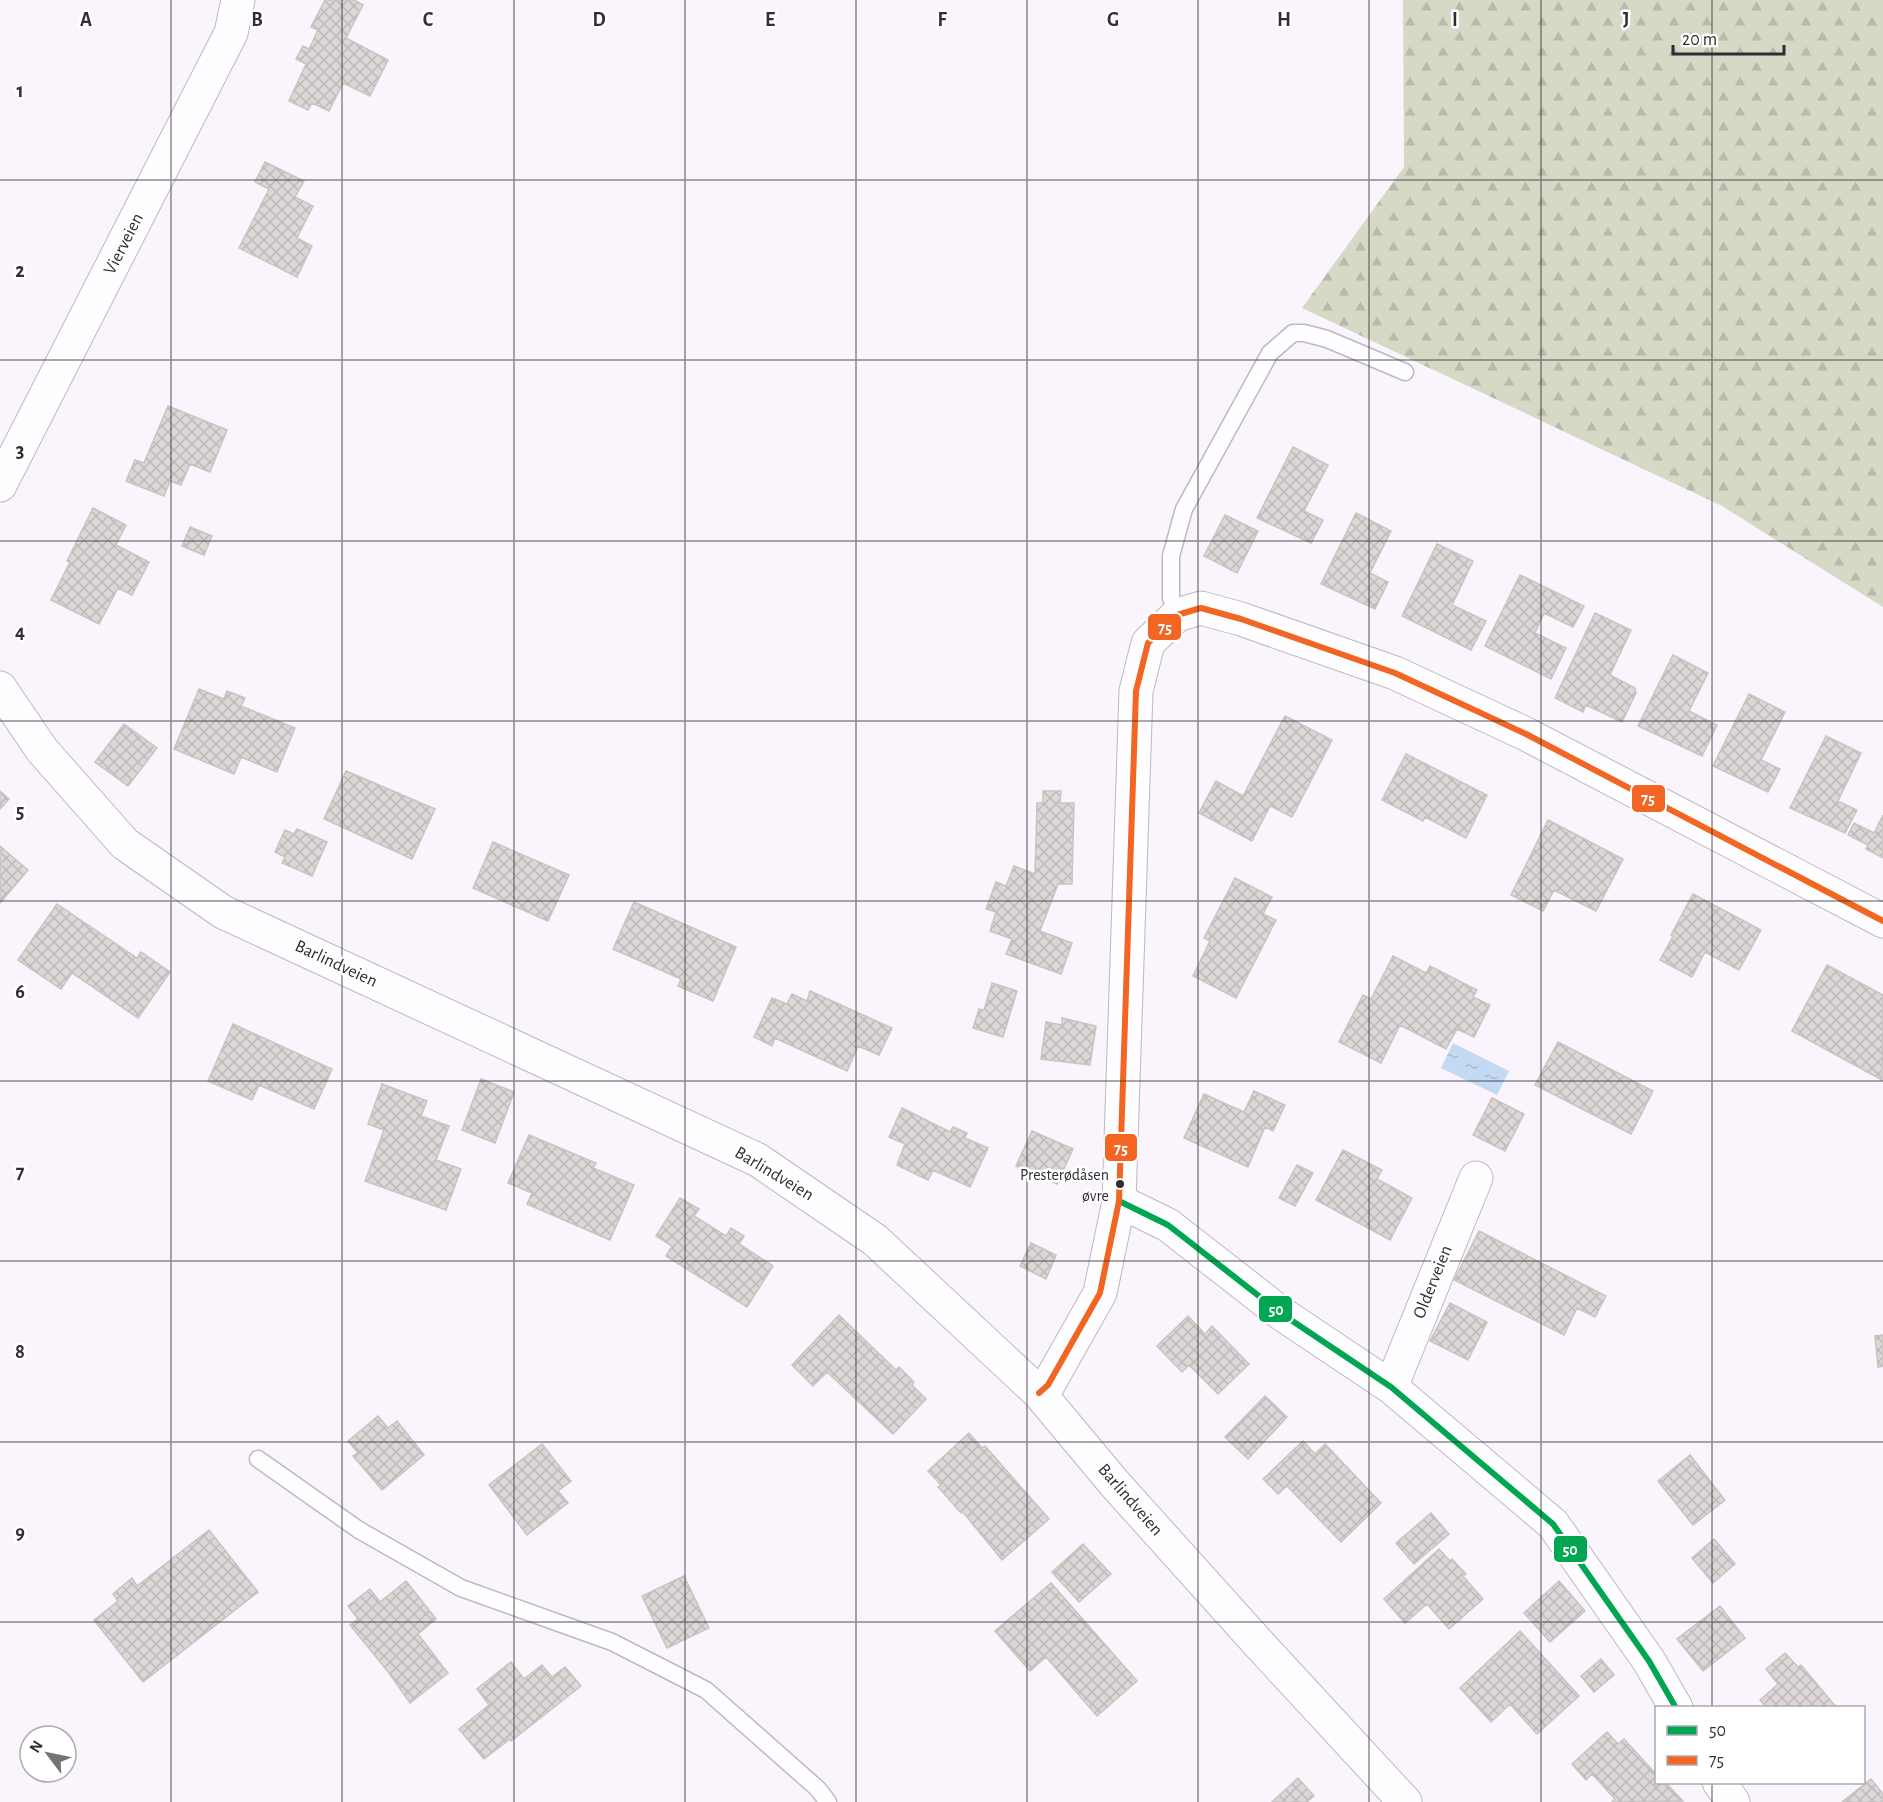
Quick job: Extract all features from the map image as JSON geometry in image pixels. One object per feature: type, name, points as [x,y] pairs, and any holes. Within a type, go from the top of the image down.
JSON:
[{"type":"street","name":"Vierveien","points":[[0,485],[231,33],[238,0]]},
{"type":"street","points":[[1039,1393],[1048,1385],[1100,1293],[1119,1201],[1136,691],[1148,643],[1177,615],[1201,609],[1241,619],[1395,673],[1526,734],[1883,921]]},
{"type":"street","name":"Barlindveien","points":[[0,688],[42,750],[124,844],[224,912],[758,1160],[875,1240],[1039,1393],[1116,1484],[1259,1644],[1405,1802]]},
{"type":"street","name":"Olderveien","points":[[1391,1387],[1476,1178]]},
{"type":"street","points":[[1119,1201],[1168,1225],[1282,1314],[1391,1387],[1553,1524],[1649,1662],[1675,1706]]},
{"type":"street","points":[[1720,1784],[1733,1802]]},
{"type":"lane","points":[[1177,615],[1171,598],[1171,556],[1184,509],[1270,354],[1293,333],[1304,333],[1327,339],[1405,372]]},
{"type":"lane","points":[[258,1460],[359,1530],[461,1588],[612,1642],[706,1690],[818,1789],[828,1802]]},
{"type":"green space","points":[[1403,0],[1883,0],[1883,607],[1722,506],[1302,308],[1404,167]]},
{"type":"water","points":[[1453,1043],[1509,1071],[1497,1095],[1441,1068]]},
{"type":"building","points":[[325,0],[354,0],[363,5],[346,38],[388,60],[370,96],[343,83],[329,111],[312,103],[308,110],[289,101],[306,64],[296,59],[303,46],[309,49],[318,30],[311,27]]},
{"type":"building","points":[[265,162],[304,181],[295,197],[313,206],[297,238],[312,246],[297,277],[239,248],[269,189],[255,182]]},
{"type":"building","points":[[168,406],[227,430],[210,472],[190,464],[181,485],[170,481],[164,496],[126,481],[135,460],[144,463]]},
{"type":"building","points":[[1293,447],[1328,465],[1304,511],[1323,520],[1311,543],[1257,518]]},
{"type":"building","points":[[93,508],[126,525],[116,545],[149,562],[132,595],[118,588],[99,624],[51,600]]},
{"type":"building","points":[[1356,513],[1391,531],[1370,573],[1388,582],[1375,609],[1321,584]]},
{"type":"building","points":[[1225,515],[1258,531],[1237,573],[1204,556]]},
{"type":"building","points":[[190,527],[212,536],[204,555],[182,546]]},
{"type":"building","points":[[1437,544],[1473,561],[1452,605],[1486,621],[1471,650],[1402,616]]},
{"type":"building","points":[[1520,575],[1584,606],[1573,627],[1544,613],[1535,633],[1566,648],[1551,679],[1485,646]]},
{"type":"building","points":[[1595,613],[1631,630],[1610,675],[1635,688],[1636,693],[1622,722],[1586,705],[1583,712],[1555,698]]},
{"type":"building","points":[[1673,655],[1708,673],[1689,711],[1717,725],[1702,756],[1638,726]]},
{"type":"building","points":[[199,689],[224,699],[227,691],[245,698],[241,706],[295,728],[277,772],[241,757],[234,774],[174,749]]},
{"type":"building","points":[[1749,694],[1785,712],[1761,760],[1780,769],[1768,792],[1713,766]]},
{"type":"building","points":[[1285,716],[1332,740],[1292,817],[1270,806],[1252,841],[1199,813],[1216,781],[1243,796]]},
{"type":"building","points":[[124,724],[157,748],[128,786],[95,762]]},
{"type":"building","points":[[1826,736],[1861,753],[1838,801],[1857,810],[1845,833],[1790,808]]},
{"type":"building","points":[[1406,754],[1487,795],[1466,838],[1425,817],[1423,821],[1382,800]]},
{"type":"building","points":[[346,771],[435,809],[412,859],[324,819]]},
{"type":"building","points":[[0,791],[9,799],[0,809]]},
{"type":"building","points":[[1043,791],[1061,791],[1060,803],[1074,803],[1072,884],[1058,884],[1040,931],[1072,943],[1061,974],[1006,954],[1012,939],[990,931],[996,912],[986,909],[996,882],[1006,886],[1014,866],[1035,874],[1037,803],[1043,803]]},
{"type":"building","points":[[1883,815],[1883,858],[1866,849],[1868,845],[1848,835],[1854,823],[1874,833]]},
{"type":"building","points":[[1548,820],[1623,859],[1596,911],[1554,890],[1543,911],[1511,895]]},
{"type":"building","points":[[297,829],[327,842],[312,876],[282,863],[285,857],[275,852],[285,830],[294,834]]},
{"type":"building","points":[[493,842],[569,875],[548,921],[473,888]]},
{"type":"building","points":[[0,846],[28,870],[0,903]]},
{"type":"building","points":[[1235,878],[1272,897],[1263,914],[1276,920],[1236,998],[1193,976],[1210,941],[1204,938]]},
{"type":"building","points":[[1693,894],[1761,930],[1739,970],[1705,952],[1692,977],[1660,960]]},
{"type":"building","points":[[634,902],[736,947],[713,1001],[678,986],[681,979],[613,949]]},
{"type":"building","points":[[57,904],[137,958],[141,952],[170,972],[138,1018],[72,973],[61,989],[18,960]]},
{"type":"building","points":[[1393,956],[1426,973],[1430,966],[1477,990],[1473,997],[1490,1005],[1474,1037],[1457,1029],[1446,1049],[1400,1025],[1381,1063],[1339,1042],[1363,995],[1371,999]]},
{"type":"building","points":[[1827,965],[1883,995],[1882,1080],[1792,1031]]},
{"type":"building","points":[[992,983],[1017,991],[1003,1037],[973,1028],[979,1009],[984,1010]]},
{"type":"building","points":[[810,991],[892,1028],[879,1055],[858,1046],[847,1071],[775,1038],[772,1046],[754,1037],[772,998],[787,1004],[792,994],[807,1001]]},
{"type":"building","points":[[1062,1018],[1096,1026],[1090,1065],[1041,1059],[1046,1022],[1062,1025]]},
{"type":"building","points":[[233,1024],[332,1069],[314,1109],[259,1085],[252,1100],[208,1081]]},
{"type":"building","points":[[1558,1042],[1653,1091],[1631,1134],[1535,1085]]},
{"type":"building","points":[[481,1079],[514,1092],[495,1143],[462,1130]]},
{"type":"building","points":[[382,1084],[427,1101],[421,1116],[449,1126],[436,1160],[461,1169],[446,1210],[365,1181],[384,1130],[368,1124]]},
{"type":"building","points":[[1254,1091],[1285,1105],[1273,1131],[1265,1127],[1248,1167],[1184,1138],[1204,1094],[1244,1112]]},
{"type":"building","points":[[1492,1098],[1524,1114],[1505,1151],[1473,1135]]},
{"type":"building","points":[[902,1108],[950,1132],[953,1127],[967,1133],[965,1138],[988,1148],[970,1187],[933,1170],[928,1180],[897,1165],[905,1144],[889,1137]]},
{"type":"building","points":[[1032,1131],[1073,1149],[1057,1184],[1016,1166]]},
{"type":"building","points":[[529,1135],[596,1163],[593,1168],[634,1185],[610,1240],[527,1204],[532,1193],[508,1183]]},
{"type":"building","points":[[1343,1150],[1382,1170],[1377,1179],[1412,1198],[1390,1240],[1316,1200]]},
{"type":"building","points":[[1297,1165],[1313,1173],[1295,1206],[1279,1198]]},
{"type":"building","points":[[680,1198],[699,1209],[694,1216],[726,1236],[731,1228],[744,1236],[739,1244],[773,1266],[747,1307],[666,1256],[672,1246],[656,1236]]},
{"type":"building","points":[[1479,1231],[1606,1296],[1595,1317],[1577,1308],[1564,1335],[1454,1280]]},
{"type":"building","points":[[1031,1243],[1056,1255],[1046,1279],[1020,1266]]},
{"type":"building","points":[[1450,1303],[1487,1322],[1468,1360],[1430,1341]]},
{"type":"building","points":[[839,1315],[896,1370],[899,1367],[926,1399],[893,1434],[827,1372],[813,1386],[792,1365]]},
{"type":"building","points":[[1188,1316],[1205,1334],[1212,1326],[1249,1364],[1218,1394],[1189,1365],[1182,1372],[1157,1346]]},
{"type":"building","points":[[1883,1335],[1883,1366],[1878,1367],[1875,1336]]},
{"type":"building","points":[[1265,1396],[1287,1417],[1248,1459],[1225,1437]]},
{"type":"building","points":[[378,1416],[388,1428],[397,1421],[424,1455],[382,1490],[353,1456],[358,1453],[348,1441]]},
{"type":"building","points":[[969,1433],[982,1448],[985,1446],[1049,1519],[1002,1560],[962,1511],[961,1513],[938,1487],[941,1485],[928,1471]]},
{"type":"building","points":[[1303,1441],[1315,1454],[1325,1444],[1381,1503],[1341,1542],[1287,1486],[1278,1494],[1263,1479]]},
{"type":"building","points":[[542,1444],[571,1481],[558,1491],[568,1503],[527,1535],[489,1485]]},
{"type":"building","points":[[1690,1455],[1725,1500],[1693,1525],[1658,1481]]},
{"type":"building","points":[[1431,1513],[1449,1534],[1414,1564],[1396,1543]]},
{"type":"building","points":[[209,1530],[258,1592],[143,1682],[94,1620],[118,1601],[113,1594],[132,1578],[137,1586]]},
{"type":"building","points":[[1714,1539],[1735,1564],[1713,1583],[1692,1558]]},
{"type":"building","points":[[1083,1544],[1111,1574],[1079,1602],[1052,1572]]},
{"type":"building","points":[[1439,1549],[1466,1574],[1463,1576],[1483,1599],[1449,1629],[1427,1604],[1405,1623],[1384,1599]]},
{"type":"building","points":[[684,1576],[709,1628],[667,1648],[642,1596]]},
{"type":"building","points":[[406,1581],[436,1619],[418,1634],[448,1673],[410,1703],[350,1625],[358,1619],[348,1606],[370,1589],[380,1602]]},
{"type":"building","points":[[1559,1581],[1585,1611],[1550,1642],[1524,1613]]},
{"type":"building","points":[[1051,1583],[1137,1681],[1097,1716],[1046,1657],[1030,1671],[995,1631]]},
{"type":"building","points":[[1720,1606],[1745,1638],[1703,1671],[1677,1639]]},
{"type":"building","points":[[1520,1631],[1579,1696],[1537,1734],[1510,1704],[1491,1722],[1460,1688]]},
{"type":"building","points":[[1785,1653],[1798,1667],[1801,1665],[1835,1706],[1765,1706],[1760,1700],[1778,1684],[1766,1669]]},
{"type":"building","points":[[1601,1659],[1614,1675],[1594,1692],[1581,1676]]},
{"type":"building","points":[[511,1662],[524,1679],[542,1665],[552,1677],[565,1667],[581,1686],[511,1741],[510,1739],[484,1759],[459,1729],[489,1705],[477,1689]]},
{"type":"building","points":[[1607,1732],[1618,1744],[1624,1739],[1655,1773],[1655,1784],[1667,1784],[1683,1801],[1612,1802],[1615,1799],[1592,1774],[1586,1780],[1572,1764]]},
{"type":"building","points":[[1298,1778],[1314,1796],[1307,1802],[1272,1802]]},
{"type":"building","points":[[1871,1779],[1883,1794],[1883,1802],[1842,1802],[1865,1784]]},
{"type":"transit line","name":"75","points":[[1039,1393],[1048,1385],[1100,1293],[1119,1201],[1136,691],[1148,643],[1177,615],[1201,608],[1241,619],[1395,673],[1526,734],[1883,921]]},
{"type":"transit line","name":"50","points":[[1119,1201],[1168,1225],[1282,1314],[1391,1387],[1553,1524],[1649,1661],[1675,1706]]},
{"type":"place","name":"Presterødåsen øvre","points":[[1120,1184]]}]
